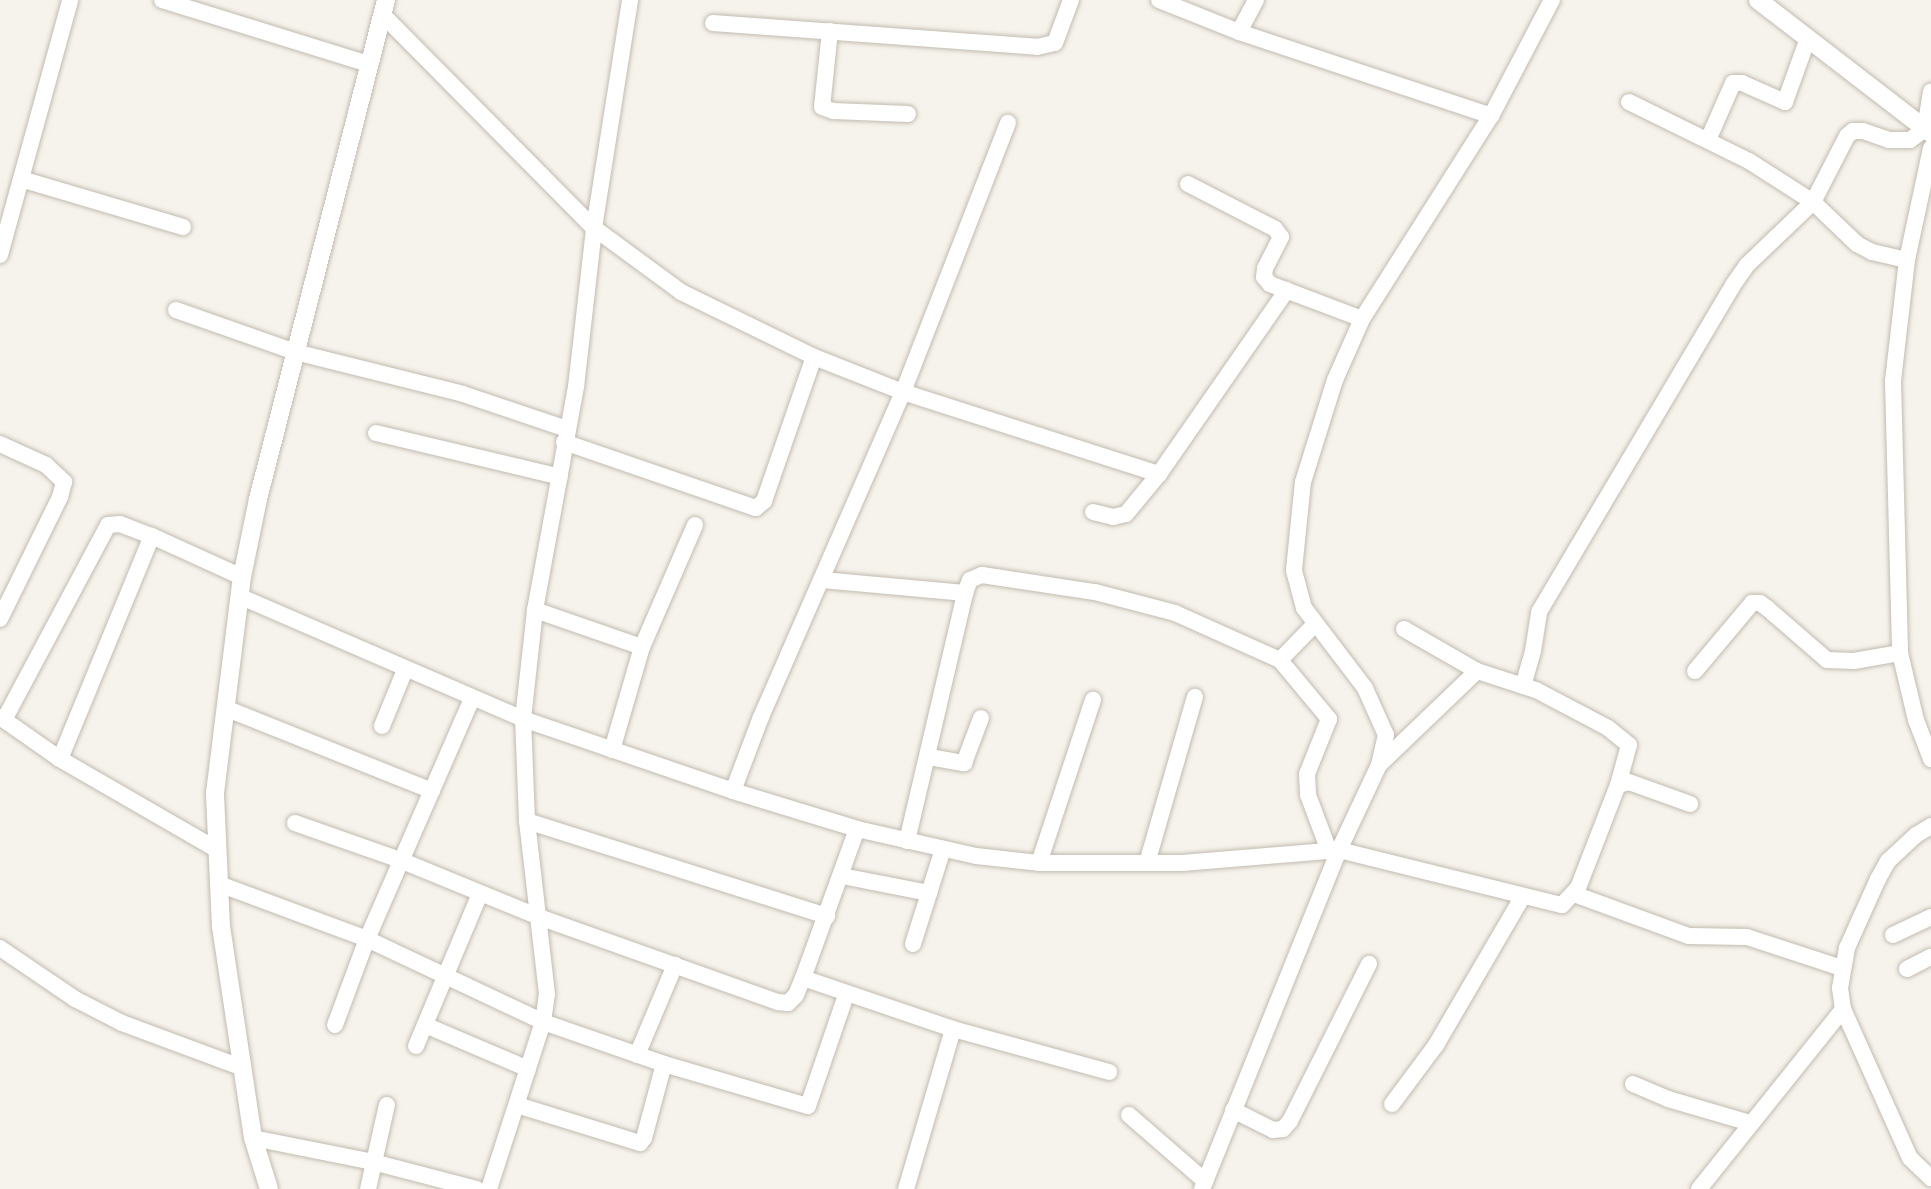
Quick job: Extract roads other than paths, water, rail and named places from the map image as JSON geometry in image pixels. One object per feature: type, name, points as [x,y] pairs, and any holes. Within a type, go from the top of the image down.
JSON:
[{"type":"street","points":[[0,255],[70,0]]},
{"type":"street","points":[[162,0],[369,64]]},
{"type":"street","points":[[489,1189],[543,1022],[547,994],[527,821],[523,719],[535,610],[576,387],[594,228],[630,0]]},
{"type":"street","points":[[713,23],[1048,46],[1061,34],[1071,0]]},
{"type":"street","points":[[1159,0],[1239,32],[1491,116]]},
{"type":"street","points":[[1239,32],[1256,0]]},
{"type":"street","points":[[1129,1115],[1204,1185],[1334,850],[1379,765],[1386,735],[1379,713],[1365,688],[1304,608],[1294,570],[1303,482],[1335,380],[1362,319],[1491,116],[1552,0]]},
{"type":"street","points":[[1758,0],[1928,131]]},
{"type":"street","points":[[269,1189],[253,1138],[221,927],[215,793],[242,577],[295,352],[384,7]]},
{"type":"street","points":[[384,7],[594,228],[681,292],[814,357],[903,392],[1159,474]]},
{"type":"street","points":[[830,31],[822,107],[833,111],[908,114]]},
{"type":"street","points":[[1708,140],[1733,83],[1742,83],[1785,102],[1808,38]]},
{"type":"street","points":[[1928,131],[1930,100]]},
{"type":"street","points":[[1629,102],[1708,140],[1813,202],[1857,244],[1872,252],[1907,260]]},
{"type":"street","points":[[733,791],[903,392],[1008,123]]},
{"type":"street","points":[[1523,686],[1539,612],[1580,538],[1747,265],[1813,202],[1847,136],[1853,131],[1899,142],[1928,131]]},
{"type":"street","points":[[1931,148],[1907,260],[1893,381],[1900,653],[1924,717],[1931,759]]},
{"type":"street","points":[[21,179],[183,227]]},
{"type":"street","points":[[1188,184],[1275,229],[1281,237],[1264,277],[1270,284],[1362,319]]},
{"type":"street","points":[[1093,512],[1113,517],[1126,514],[1159,474],[1287,290]]},
{"type":"street","points":[[176,310],[295,352],[463,394],[756,508],[764,501],[814,357]]},
{"type":"street","points":[[376,433],[560,477]]},
{"type":"street","points":[[0,444],[46,465],[64,482],[60,497],[0,619]]},
{"type":"street","points":[[216,849],[60,759],[2,718],[108,525],[120,524],[152,536],[242,577]]},
{"type":"street","points":[[612,750],[642,647],[695,525]]},
{"type":"street","points":[[60,759],[152,536]]},
{"type":"street","points":[[907,841],[965,593],[970,580],[982,575],[1095,592],[1175,613],[1280,660],[1329,719],[1307,774],[1308,795],[1334,850]]},
{"type":"street","points":[[822,580],[965,593]]},
{"type":"street","points":[[239,596],[523,719],[733,791],[907,841],[1039,863],[1147,863],[1334,850],[1522,898],[1562,905],[1574,894],[1618,785],[1629,745],[1608,728],[1523,686],[1477,671],[1404,629]]},
{"type":"street","points":[[1695,671],[1752,603],[1760,603],[1827,660],[1854,661],[1900,653]]},
{"type":"street","points":[[535,610],[642,647]]},
{"type":"street","points":[[1280,660],[1315,624]]},
{"type":"street","points":[[382,726],[405,670]]},
{"type":"street","points":[[1379,765],[1477,671]]},
{"type":"street","points":[[1147,863],[1195,697]]},
{"type":"street","points":[[335,1025],[400,860],[472,699]]},
{"type":"street","points":[[1039,863],[1093,700]]},
{"type":"street","points":[[225,708],[432,791]]},
{"type":"street","points":[[929,757],[964,763],[981,718]]},
{"type":"street","points":[[1618,785],[1629,782],[1690,804]]},
{"type":"street","points":[[527,821],[827,916]]},
{"type":"street","points":[[295,823],[400,860],[539,917],[788,1003],[796,995],[803,978],[857,829]]},
{"type":"street","points":[[1931,826],[1916,835],[1888,861],[1847,948],[1842,968],[1843,1009],[1910,1158],[1931,1178]]},
{"type":"street","points":[[913,944],[943,849]]},
{"type":"street","points":[[842,876],[929,893]]},
{"type":"street","points":[[219,884],[367,939],[443,978],[543,1022],[664,1064],[808,1106],[846,995]]},
{"type":"street","points":[[416,1046],[480,894]]},
{"type":"street","points":[[1574,894],[1689,936],[1758,940],[1842,968]]},
{"type":"street","points":[[1392,1104],[1436,1045],[1522,898]]},
{"type":"street","points":[[1893,935],[1931,917]]},
{"type":"street","points":[[0,948],[75,999],[122,1023],[243,1068]]},
{"type":"street","points":[[1907,969],[1931,957]]},
{"type":"street","points":[[1233,1110],[1273,1130],[1283,1129],[1290,1121],[1369,964]]},
{"type":"street","points":[[637,1055],[675,965]]},
{"type":"street","points":[[803,978],[953,1029],[1109,1072]]},
{"type":"street","points":[[1699,1189],[1843,1009]]},
{"type":"street","points":[[425,1025],[528,1069]]},
{"type":"street","points":[[906,1189],[953,1029]]},
{"type":"street","points":[[517,1105],[640,1143],[664,1064]]},
{"type":"street","points":[[1633,1084],[1668,1099],[1750,1123]]},
{"type":"street","points":[[368,1189],[387,1105]]},
{"type":"street","points":[[253,1138],[373,1162],[477,1189]]}]
